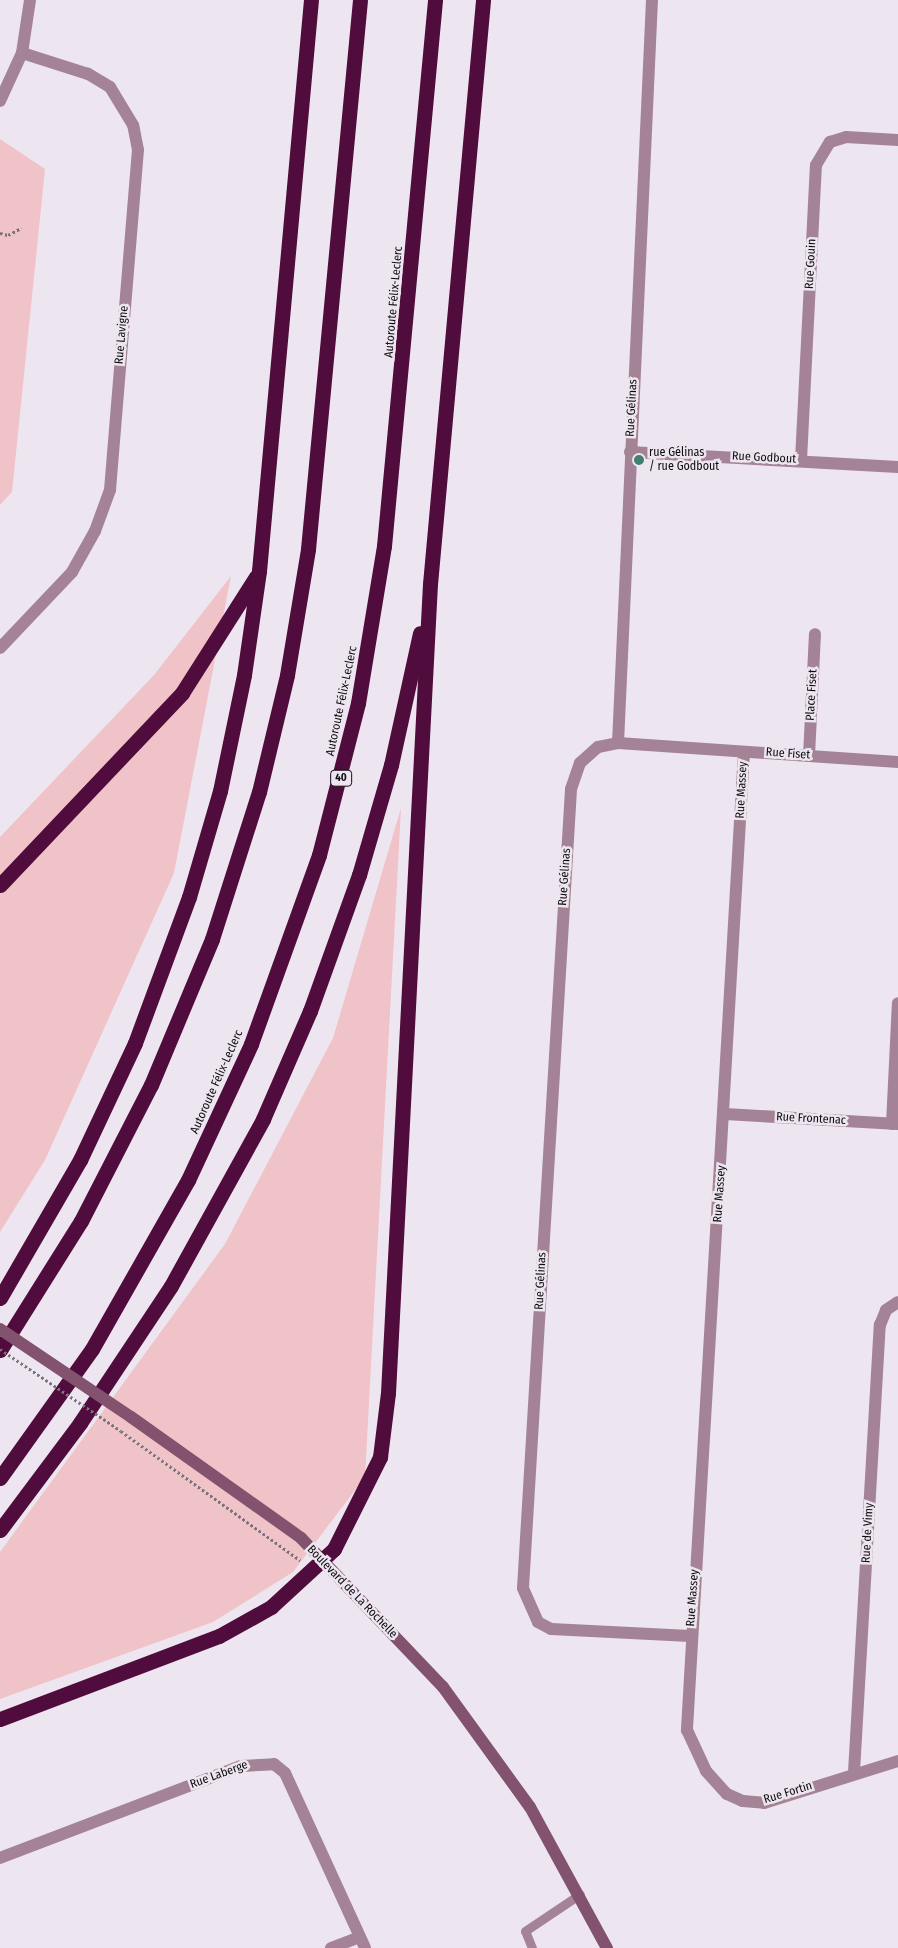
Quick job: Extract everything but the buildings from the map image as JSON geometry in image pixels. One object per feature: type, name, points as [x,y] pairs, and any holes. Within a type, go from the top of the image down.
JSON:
[{"type":"highway","points":[[0,1298],[80,1160],[163,972],[220,790],[244,675],[259,571],[311,0]]},
{"type":"highway","points":[[0,1350],[81,1221],[151,1085],[212,939],[263,776],[287,675],[308,549],[360,0]]},
{"type":"highway","name":"Autoroute Félix-Leclerc","points":[[0,1478],[92,1349],[188,1180],[255,1035],[319,855],[358,703],[384,546],[435,0]]},
{"type":"highway","points":[[0,1719],[244,1624],[289,1593],[324,1560],[370,1484],[387,1417],[430,584],[483,0]]},
{"type":"highway","points":[[0,885],[182,693],[259,571]]},
{"type":"highway","points":[[0,1530],[80,1424],[171,1286],[224,1195],[278,1085],[359,875],[391,765],[430,584]]},
{"type":"street","points":[[0,101],[22,53],[30,0]]},
{"type":"street","name":"Rue Gélinas","points":[[652,0],[618,743],[598,747],[580,764],[571,789],[523,1588],[538,1622],[551,1629],[690,1636]]},
{"type":"street","name":"Rue Lavigne","points":[[0,648],[72,572],[95,531],[110,490],[138,150],[133,125],[110,87],[88,74],[22,53]]},
{"type":"street","name":"Rue Gouin","points":[[801,460],[816,165],[830,142],[846,137],[898,140]]},
{"type":"street","name":"Rue Godbout","points":[[630,452],[801,460],[898,467]]},
{"type":"street","name":"Place Fiset","points":[[809,756],[815,634]]},
{"type":"street","name":"Rue Fiset","points":[[618,743],[898,762]]},
{"type":"street","name":"Rue Massey","points":[[690,1636],[725,1114],[744,752]]},
{"type":"street","points":[[895,1124],[898,1003]]},
{"type":"street","name":"Rue Frontenac","points":[[725,1114],[895,1124]]},
{"type":"street","name":"Rue de Vimy","points":[[854,1772],[880,1325],[886,1310],[898,1302]]},
{"type":"street","name":"Boulevard de La Rochelle","points":[[0,1330],[244,1496],[324,1560],[472,1722],[526,1801],[580,1894],[607,1948]]},
{"type":"street","name":"Rue Fortin","points":[[690,1636],[686,1730],[706,1771],[727,1794],[764,1803],[854,1772],[898,1761]]},
{"type":"street","name":"Rue Laberge","points":[[0,1858],[240,1766],[274,1764],[285,1774],[362,1943]]},
{"type":"street","points":[[332,1948],[362,1943]]},
{"type":"lane","points":[[532,1948],[525,1931],[580,1894]]},
{"type":"path","points":[[0,233],[8,236],[21,228]]},
{"type":"path","name":"Boulevard de La Rochelle","points":[[0,1350],[121,1431],[300,1560]]},
{"type":"shaded area","points":[[0,139],[45,169],[12,492],[0,505]]},
{"type":"shaded area","points":[[231,576],[174,873],[45,1160],[0,1232],[0,837],[154,675]]},
{"type":"shaded area","points":[[401,808],[365,1477],[293,1572],[213,1622],[0,1699],[0,1552],[225,1244],[333,1038]]},
{"type":"place","name":"rue Gélinas / rue Godbout","points":[[639,460]]}]
